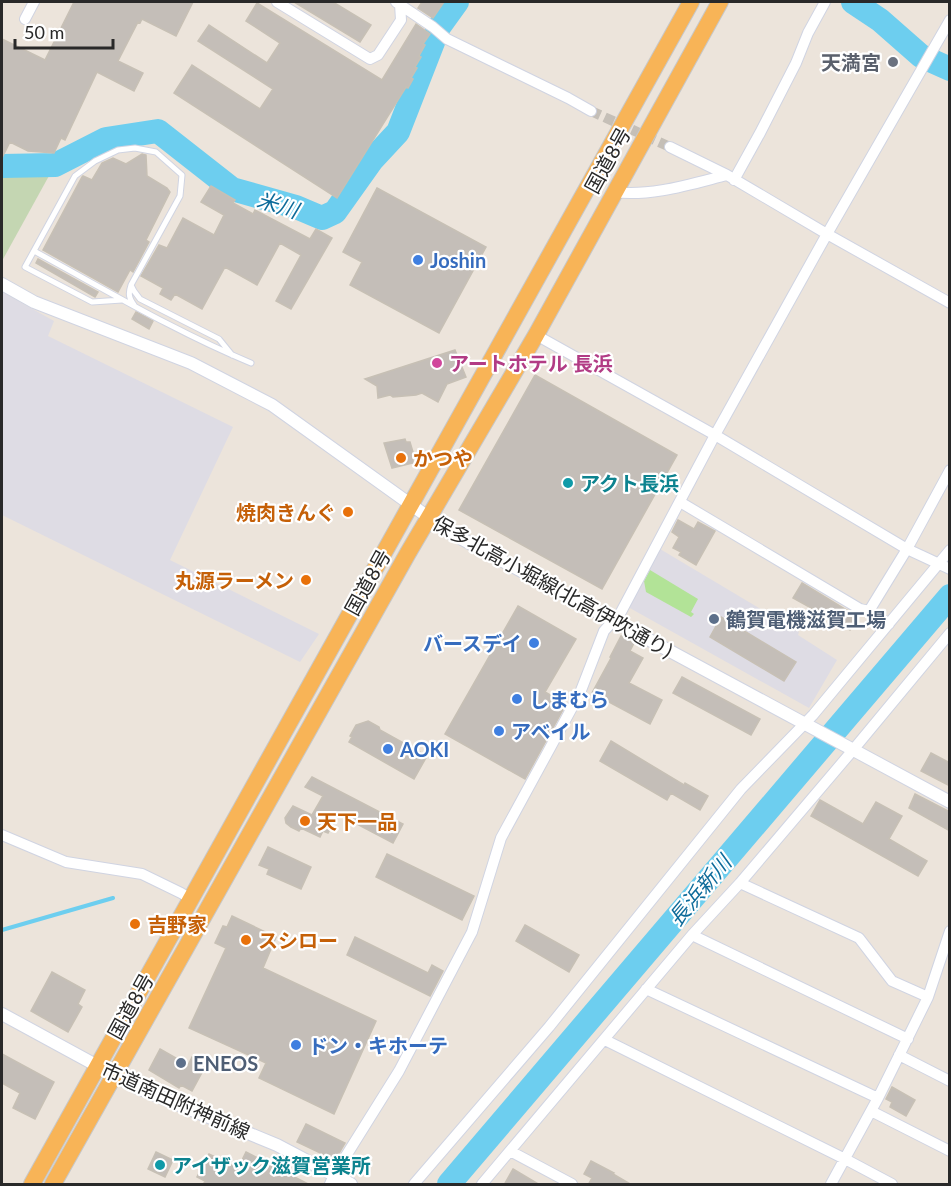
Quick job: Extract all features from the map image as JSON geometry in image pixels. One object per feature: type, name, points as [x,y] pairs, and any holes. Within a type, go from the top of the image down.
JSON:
[{"type":"highway","name":"国道8号","points":[[32,1185],[691,2]]},
{"type":"highway","name":"国道8号","points":[[53,1185],[397,573],[536,335],[720,2]]},
{"type":"street","points":[[25,19],[34,2]]},
{"type":"street","points":[[277,2],[370,59],[378,55],[401,20],[399,2]]},
{"type":"street","points":[[399,2],[447,39],[591,111]]},
{"type":"street","points":[[614,192],[629,194],[670,189],[731,177],[760,134],[825,2]]},
{"type":"street","points":[[332,1180],[399,1071],[472,932],[501,838],[580,693],[604,631],[621,612],[715,435],[950,20]]},
{"type":"street","points":[[670,147],[731,177],[950,303]]},
{"type":"street","name":"保多北高小堀線(北高伊吹通り)","points":[[2,284],[34,302],[191,363],[272,405],[449,532],[950,802]]},
{"type":"street","points":[[536,335],[715,435],[907,549],[944,566]]},
{"type":"street","points":[[869,611],[907,549],[950,470]]},
{"type":"street","points":[[680,502],[889,624]]},
{"type":"street","points":[[414,1185],[549,1027],[741,789],[806,725],[889,624],[944,566],[950,550]]},
{"type":"street","points":[[482,1185],[692,935],[740,883],[849,748],[950,633]]},
{"type":"street","points":[[2,835],[66,862],[142,874],[191,899]]},
{"type":"street","points":[[740,883],[859,938],[892,981],[927,997]]},
{"type":"street","points":[[831,1185],[878,1098],[944,966],[950,931]]},
{"type":"street","points":[[692,935],[908,1039]]},
{"type":"street","points":[[646,989],[878,1098]]},
{"type":"street","name":"市道南田附神前線","points":[[2,1014],[138,1088],[277,1145],[332,1180],[351,1185]]},
{"type":"street","points":[[604,1040],[845,1159],[892,1185]]},
{"type":"street","points":[[899,1055],[950,1082]]},
{"type":"street","points":[[871,1111],[950,1151]]},
{"type":"street","points":[[510,1151],[572,1185]]},
{"type":"lane","points":[[123,300],[92,302],[25,267],[75,176],[95,161],[118,150],[135,148],[156,152],[182,176],[180,196],[128,293],[136,308]]},
{"type":"lane","points":[[34,250],[136,308],[214,348],[251,363]]},
{"type":"lane","points":[[131,285],[140,299],[219,339],[232,356]]},
{"type":"shaded area","points":[[2,292],[54,321],[48,336],[233,427],[170,560],[319,634],[300,662],[2,515]]},
{"type":"shaded area","name":"鶴賀電機滋賀工場","points":[[660,549],[799,632],[798,635],[837,660],[809,708],[628,607]]},
{"type":"green space","points":[[21,172],[50,174],[2,261],[2,174]]},
{"type":"green space","points":[[650,570],[698,599],[691,612],[694,614],[691,617],[646,592],[644,581]]},
{"type":"building","points":[[74,2],[193,2],[176,36],[142,19],[140,23],[138,22],[118,61],[143,73],[134,91],[97,72],[65,140],[61,138],[54,153],[28,151],[10,142],[2,158],[2,39],[45,60]]},
{"type":"building","points":[[294,2],[333,2],[371,25],[360,42]]},
{"type":"building","points":[[422,2],[444,2],[433,18],[418,8]]},
{"type":"building","points":[[257,3],[382,80],[416,24],[430,34],[423,44],[425,45],[419,56],[421,57],[408,88],[406,87],[337,198],[174,93],[192,65],[260,109],[273,89],[198,41],[209,25],[267,63],[280,43],[246,21]]},
{"type":"building","points":[[142,154],[146,155],[147,176],[170,192],[146,240],[149,242],[133,272],[130,270],[118,292],[43,250],[83,176],[92,180],[102,163],[113,158],[126,164]]},
{"type":"building","points":[[211,186],[235,200],[233,203],[253,214],[255,210],[310,239],[316,229],[332,238],[291,309],[276,301],[301,255],[280,243],[257,285],[225,267],[202,309],[175,294],[171,300],[160,294],[163,288],[141,276],[159,245],[167,248],[183,218],[214,235],[224,215],[201,202]]},
{"type":"building","name":"Joshin","points":[[377,188],[486,247],[439,333],[350,285],[362,262],[343,252]]},
{"type":"building","points":[[38,259],[98,292],[95,297],[36,263]]},
{"type":"building","points":[[136,312],[153,321],[149,329],[132,319]]},
{"type":"building","name":"アートホテル 長浜","points":[[455,350],[466,377],[447,384],[438,402],[422,393],[378,398],[377,386],[365,379]]},
{"type":"building","name":"アクト長浜","points":[[535,375],[677,455],[602,589],[459,510]]},
{"type":"building","name":"かつや","points":[[405,439],[406,442],[410,442],[413,463],[392,468],[384,443]]},
{"type":"building","points":[[678,520],[694,529],[698,522],[715,531],[696,565],[679,555],[681,552],[673,548],[679,537],[672,532]]},
{"type":"building","points":[[802,583],[858,617],[850,630],[826,615],[824,619],[812,611],[813,609],[793,598]]},
{"type":"building","points":[[518,606],[576,639],[545,692],[566,704],[525,779],[445,734]]},
{"type":"building","points":[[721,617],[796,662],[784,681],[710,637]]},
{"type":"building","points":[[621,636],[634,643],[630,651],[643,658],[629,683],[662,700],[650,724],[592,693]]},
{"type":"building","points":[[682,677],[760,719],[751,735],[673,693]]},
{"type":"building","name":"AOKI","points":[[368,721],[427,756],[414,779],[349,742],[356,725]]},
{"type":"building","points":[[611,741],[684,785],[685,783],[708,796],[700,810],[671,793],[667,800],[600,761]]},
{"type":"building","points":[[931,753],[950,763],[950,786],[921,771]]},
{"type":"building","points":[[312,777],[403,824],[393,843],[338,814],[328,833],[323,831],[320,837],[301,828],[299,831],[286,823],[285,818],[293,806],[312,815],[323,796],[305,787]]},
{"type":"building","points":[[915,794],[950,812],[950,831],[909,808]]},
{"type":"building","points":[[820,800],[863,824],[876,802],[902,816],[889,839],[927,861],[918,876],[811,816]]},
{"type":"building","points":[[268,847],[311,867],[301,889],[267,874],[269,869],[259,865]]},
{"type":"building","points":[[387,854],[474,896],[462,920],[376,877]]},
{"type":"building","name":"ドン・キホーテ","points":[[232,916],[276,937],[263,968],[376,1021],[334,1114],[259,1078],[266,1063],[189,1028],[226,948],[215,943],[223,926],[227,927]]},
{"type":"building","points":[[525,925],[579,955],[569,972],[516,941]]},
{"type":"building","points":[[355,937],[428,973],[432,965],[443,971],[430,996],[347,955]]},
{"type":"building","points":[[52,972],[85,990],[78,1004],[82,1007],[68,1032],[31,1011]]},
{"type":"building","points":[[160,1049],[188,1065],[192,1057],[206,1065],[192,1091],[181,1085],[179,1088],[149,1070]]},
{"type":"building","points":[[2,1054],[54,1082],[35,1119],[13,1108],[20,1093],[2,1083]]},
{"type":"building","points":[[892,1087],[915,1100],[906,1116],[890,1107],[892,1102],[886,1099]]},
{"type":"building","points":[[306,1124],[345,1143],[335,1160],[297,1142]]},
{"type":"building","name":"アイザック滋賀営業所","points":[[156,1152],[173,1160],[165,1177],[148,1169]]},
{"type":"building","points":[[246,1152],[310,1185],[203,1185],[205,1181],[197,1177],[209,1154],[238,1168]]},
{"type":"building","points":[[591,1161],[632,1185],[588,1185],[592,1178],[584,1174]]},
{"type":"building","points":[[513,1169],[540,1185],[504,1185]]},
{"type":"waterway","name":"米川","points":[[2,166],[55,165],[106,139],[158,131],[232,189],[296,207],[322,218],[335,212],[372,160],[398,132],[439,27],[457,2]]},
{"type":"waterway","points":[[853,2],[880,20],[921,56],[950,69]]},
{"type":"waterway","name":"長浜新川","points":[[449,1184],[950,596]]},
{"type":"waterway","points":[[2,930],[113,898]]},
{"type":"tunnel","points":[[591,111],[670,147]]},
{"type":"place","name":"天満宮","points":[[893,62]]},
{"type":"place","name":"Joshin","points":[[418,260]]},
{"type":"place","name":"アートホテル 長浜","points":[[437,363]]},
{"type":"place","name":"かつや","points":[[401,458]]},
{"type":"place","name":"アクト長浜","points":[[568,483]]},
{"type":"place","name":"焼肉きんぐ","points":[[348,512]]},
{"type":"place","name":"丸源ラーメン","points":[[306,580]]},
{"type":"place","name":"鶴賀電機滋賀工場","points":[[714,619]]},
{"type":"place","name":"バースデイ","points":[[534,643]]},
{"type":"place","name":"しまむら","points":[[517,699]]},
{"type":"place","name":"アベイル","points":[[499,731]]},
{"type":"place","name":"AOKI","points":[[388,749]]},
{"type":"place","name":"天下一品","points":[[305,821]]},
{"type":"place","name":"吉野家","points":[[135,924]]},
{"type":"place","name":"スシロー","points":[[246,940]]},
{"type":"place","name":"ドン・キホーテ","points":[[296,1045]]},
{"type":"place","name":"ENEOS","points":[[181,1063]]},
{"type":"place","name":"アイザック滋賀営業所","points":[[160,1165]]}]
